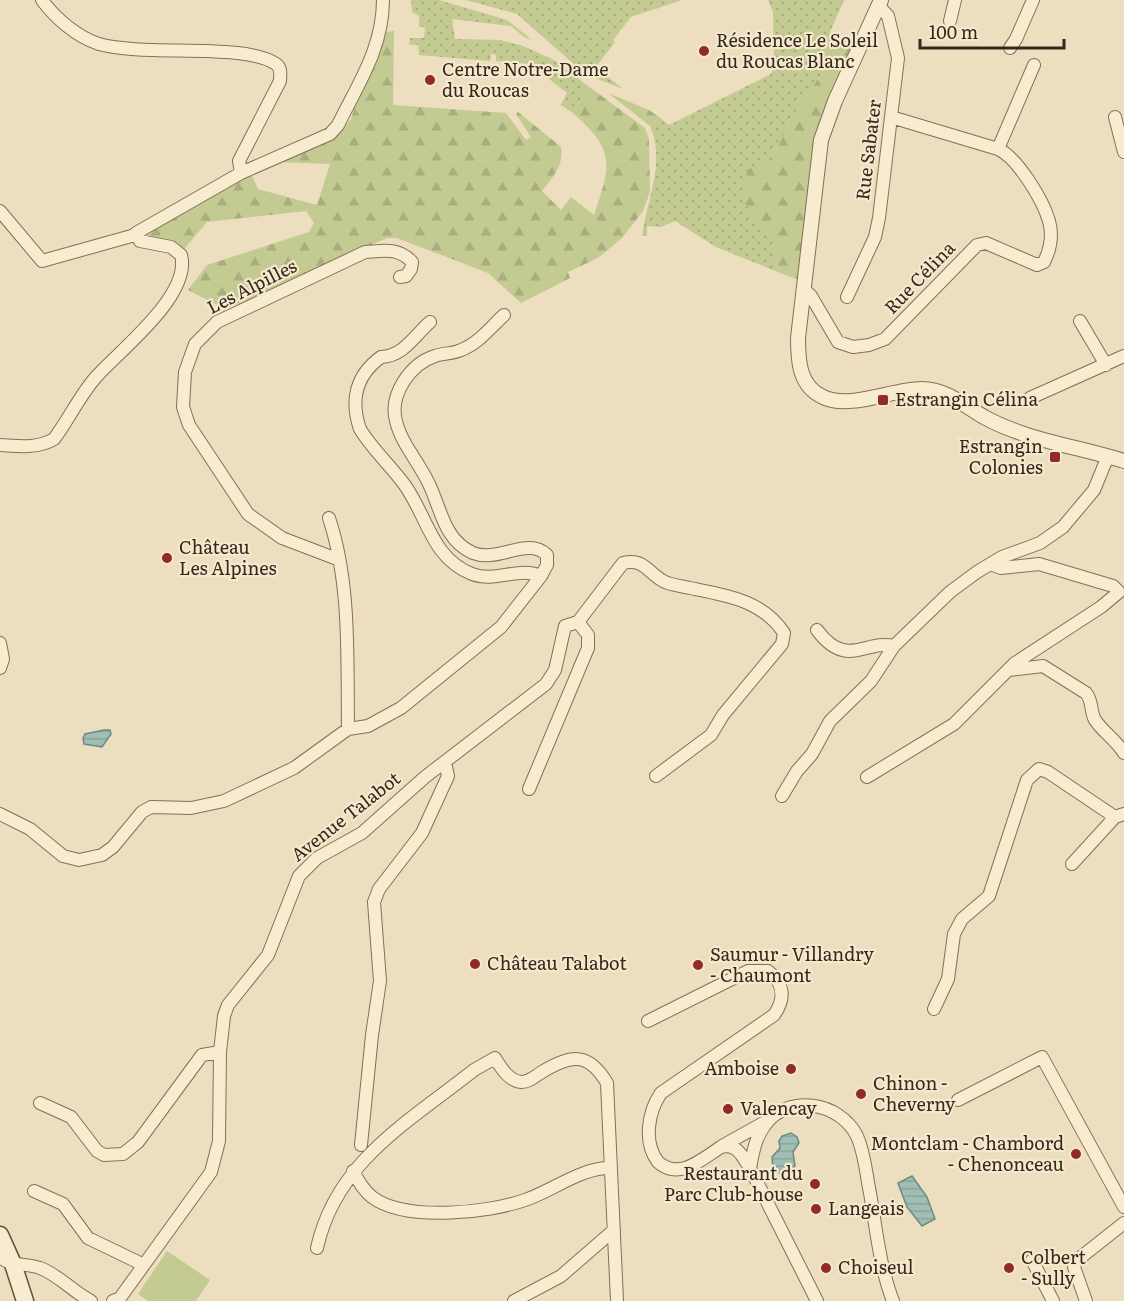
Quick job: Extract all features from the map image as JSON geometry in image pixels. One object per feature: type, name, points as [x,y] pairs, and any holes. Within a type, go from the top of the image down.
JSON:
[{"type":"main road","points":[[0,1235],[15,1301]]},
{"type":"main road","points":[[4,1259],[25,1301]]},
{"type":"street","points":[[42,0],[67,25],[86,39],[100,44],[134,50],[249,54],[276,64],[280,71],[280,81],[239,161],[241,173]]},
{"type":"street","points":[[0,211],[42,261],[135,235],[139,230],[241,173],[330,134],[338,125],[374,53],[383,23],[383,0]]},
{"type":"street","points":[[950,21],[956,0]]},
{"type":"street","points":[[1010,48],[1033,0]]},
{"type":"street","points":[[880,2],[824,127],[804,289],[798,357],[802,376],[816,394],[840,402],[910,389],[933,390],[1021,434],[1124,460]]},
{"type":"street","name":"Rue Sabater","points":[[847,297],[875,237],[891,117],[898,51],[888,16],[880,2]]},
{"type":"street","points":[[891,117],[998,148],[1034,65]]},
{"type":"street","points":[[1115,117],[1124,153]]},
{"type":"street","name":"Rue Célina","points":[[804,289],[811,296],[832,337],[845,346],[854,347],[869,345],[892,333],[977,245],[986,243],[1041,266],[1051,246],[1049,221],[1031,185],[1008,154],[998,148]]},
{"type":"street","points":[[0,445],[30,446],[44,444],[54,439],[94,378],[171,298],[183,265],[182,255],[171,247],[140,241],[135,235]]},
{"type":"street","name":"Les Alpilles","points":[[337,559],[282,538],[248,514],[189,425],[183,407],[185,372],[195,344],[217,322],[365,252],[388,250],[406,256],[412,262],[411,269],[406,276],[400,277]]},
{"type":"street","points":[[0,814],[30,829],[63,856],[79,860],[92,859],[113,847],[142,812],[162,806],[191,808],[224,801],[294,768],[348,729],[368,726],[401,708],[501,627],[541,576],[547,565],[547,555],[541,549],[532,547],[492,556],[475,554],[462,546],[450,534],[431,487],[402,438],[393,407],[404,381],[420,363],[434,356],[462,350],[476,342],[504,315]]},
{"type":"street","points":[[1080,321],[1106,365]]},
{"type":"street","points":[[430,322],[409,345],[388,357],[381,357],[363,375],[355,395],[356,418],[360,429],[405,486],[429,533],[447,559],[473,574],[488,578],[525,572],[541,576]]},
{"type":"street","points":[[1030,398],[1124,356]]},
{"type":"street","points":[[782,796],[797,771],[812,754],[830,721],[871,681],[894,646],[950,592],[1002,557],[1040,543],[1063,527],[1094,490],[1108,456]]},
{"type":"street","points":[[329,518],[337,542],[346,645],[348,729]]},
{"type":"street","points":[[529,789],[588,648],[588,635],[578,622],[623,562],[633,560],[641,562],[664,582],[743,599],[777,622],[784,633],[783,644],[723,715],[711,735],[656,776]]},
{"type":"street","points":[[867,777],[954,724],[1008,670],[1121,594],[1113,585],[1039,564],[1001,568],[990,564]]},
{"type":"street","name":"Avenue Talabot","points":[[113,1301],[120,1298],[212,1172],[219,1141],[220,1052],[224,1016],[228,1005],[268,955],[299,876],[317,858],[362,833],[425,777],[546,684],[555,670],[562,631],[570,623],[578,622]]},
{"type":"street","points":[[817,630],[835,646],[844,650],[859,652],[877,646],[894,646]]},
{"type":"street","points":[[0,643],[3,659],[0,668]]},
{"type":"street","points":[[1008,670],[1043,666],[1086,693],[1091,699],[1095,719],[1118,742],[1124,753]]},
{"type":"street","points":[[361,1145],[380,981],[374,902],[379,889],[422,833],[439,791],[448,776],[445,762]]},
{"type":"street","points":[[934,1009],[948,979],[954,934],[962,919],[989,896],[1027,780],[1039,769],[1048,772],[1119,815],[1072,864]]},
{"type":"street","points":[[425,777],[432,776],[436,779],[439,791]]},
{"type":"street","points":[[648,1021],[748,971],[768,971],[777,980],[783,992],[782,1001],[774,1015],[677,1079],[661,1093],[652,1106],[650,1143],[654,1157],[662,1166],[674,1170],[687,1169],[721,1147],[795,1106],[808,1104],[828,1109],[850,1124],[863,1150],[893,1301]]},
{"type":"street","points":[[40,1103],[71,1117],[97,1151],[104,1155],[123,1154],[138,1142],[202,1055],[220,1052]]},
{"type":"street","points":[[958,1100],[1042,1057],[1124,1207]]},
{"type":"street","points":[[317,1248],[322,1226],[353,1172],[364,1158],[411,1118],[474,1070],[495,1058],[506,1075],[519,1082],[529,1081],[566,1058],[585,1061],[599,1070],[607,1083],[617,1301]]},
{"type":"street","points":[[750,1168],[754,1146],[770,1119]]},
{"type":"street","points":[[721,1147],[728,1145],[736,1148],[750,1168],[817,1301]]},
{"type":"street","points":[[353,1172],[360,1185],[383,1203],[394,1208],[435,1212],[477,1210],[512,1204],[593,1170],[611,1168]]},
{"type":"street","points":[[34,1191],[63,1204],[88,1238],[144,1265]]},
{"type":"street","points":[[1086,1301],[1074,1267],[1076,1261],[1124,1223]]},
{"type":"street","points":[[514,1301],[561,1276],[614,1230]]},
{"type":"street","points":[[4,1259],[38,1267],[55,1275],[91,1301]]},
{"type":"street","points":[[1032,1260],[1053,1301]]},
{"type":"green space","points":[[411,0],[439,0],[507,20],[532,40],[524,37],[511,26],[452,19],[455,39],[500,40],[521,45],[554,60],[588,86],[573,113],[561,105],[567,93],[530,64],[496,61],[496,55],[491,54],[490,61],[419,55],[418,45],[409,45],[410,38],[424,38],[425,27],[419,27],[419,16],[412,12]]},
{"type":"green space","points":[[466,0],[682,0],[631,17],[613,40],[615,42],[596,67],[623,89],[585,74],[517,14]]},
{"type":"green space","points":[[768,0],[844,0],[830,32],[822,73],[791,118],[771,163],[742,197],[773,242],[778,272],[716,247],[675,221],[661,227],[647,226],[647,236],[642,236],[656,167],[656,153],[650,126],[659,117],[669,125],[771,74],[774,68],[773,12]]},
{"type":"green space","points":[[394,31],[393,105],[506,113],[526,140],[531,137],[516,114],[518,112],[561,147],[559,165],[542,191],[561,210],[571,197],[594,215],[604,183],[606,159],[603,149],[587,126],[573,113],[588,86],[645,128],[649,139],[650,192],[643,211],[622,238],[598,258],[568,272],[570,278],[521,303],[488,273],[397,238],[387,238],[225,309],[188,290],[207,265],[309,232],[314,223],[306,211],[207,222],[184,249],[176,242],[145,236],[145,231],[251,173],[258,189],[317,205],[330,164],[277,162],[326,141],[340,132],[351,119],[362,82],[379,54],[386,32]]},
{"type":"green space","points":[[830,32],[855,44],[824,110],[817,133],[799,280],[778,272],[773,242],[741,197],[748,169],[771,163],[791,118],[822,73]]},
{"type":"green space","points":[[608,93],[649,110],[659,117],[650,126]]},
{"type":"green space","points":[[167,1251],[210,1280],[196,1301],[148,1301],[138,1294]]},
{"type":"water","points":[[110,730],[111,734],[102,747],[84,744],[85,734]]},
{"type":"water","points":[[791,1133],[797,1137],[799,1143],[793,1152],[795,1166],[790,1172],[779,1173],[773,1168],[772,1157],[780,1148],[779,1141],[782,1136]]},
{"type":"water","points":[[912,1176],[927,1197],[935,1219],[922,1226],[907,1207],[898,1183]]},
{"type":"place","name":"Résidence Le Soleil du Roucas Blanc","points":[[704,51]]},
{"type":"place","name":"Centre Notre-Dame du Roucas","points":[[430,80]]},
{"type":"place","name":"Estrangin Célina","points":[[883,400]]},
{"type":"place","name":"Estrangin Colonies","points":[[1055,457]]},
{"type":"place","name":"Château Les Alpines","points":[[167,558]]},
{"type":"place","name":"Château Talabot","points":[[475,964]]},
{"type":"place","name":"Saumur - Villandry - Chaumont","points":[[698,965]]},
{"type":"place","name":"Amboise","points":[[791,1069]]},
{"type":"place","name":"Chinon - Cheverny","points":[[861,1094]]},
{"type":"place","name":"Valencay","points":[[728,1109]]},
{"type":"place","name":"Montclam - Chambord - Chenonceau","points":[[1076,1154]]},
{"type":"place","name":"Restaurant du Parc Club-house","points":[[815,1184]]},
{"type":"place","name":"Langeais","points":[[816,1209]]},
{"type":"place","name":"Choiseul","points":[[826,1268]]},
{"type":"place","name":"Colbert - Sully","points":[[1009,1268]]}]
